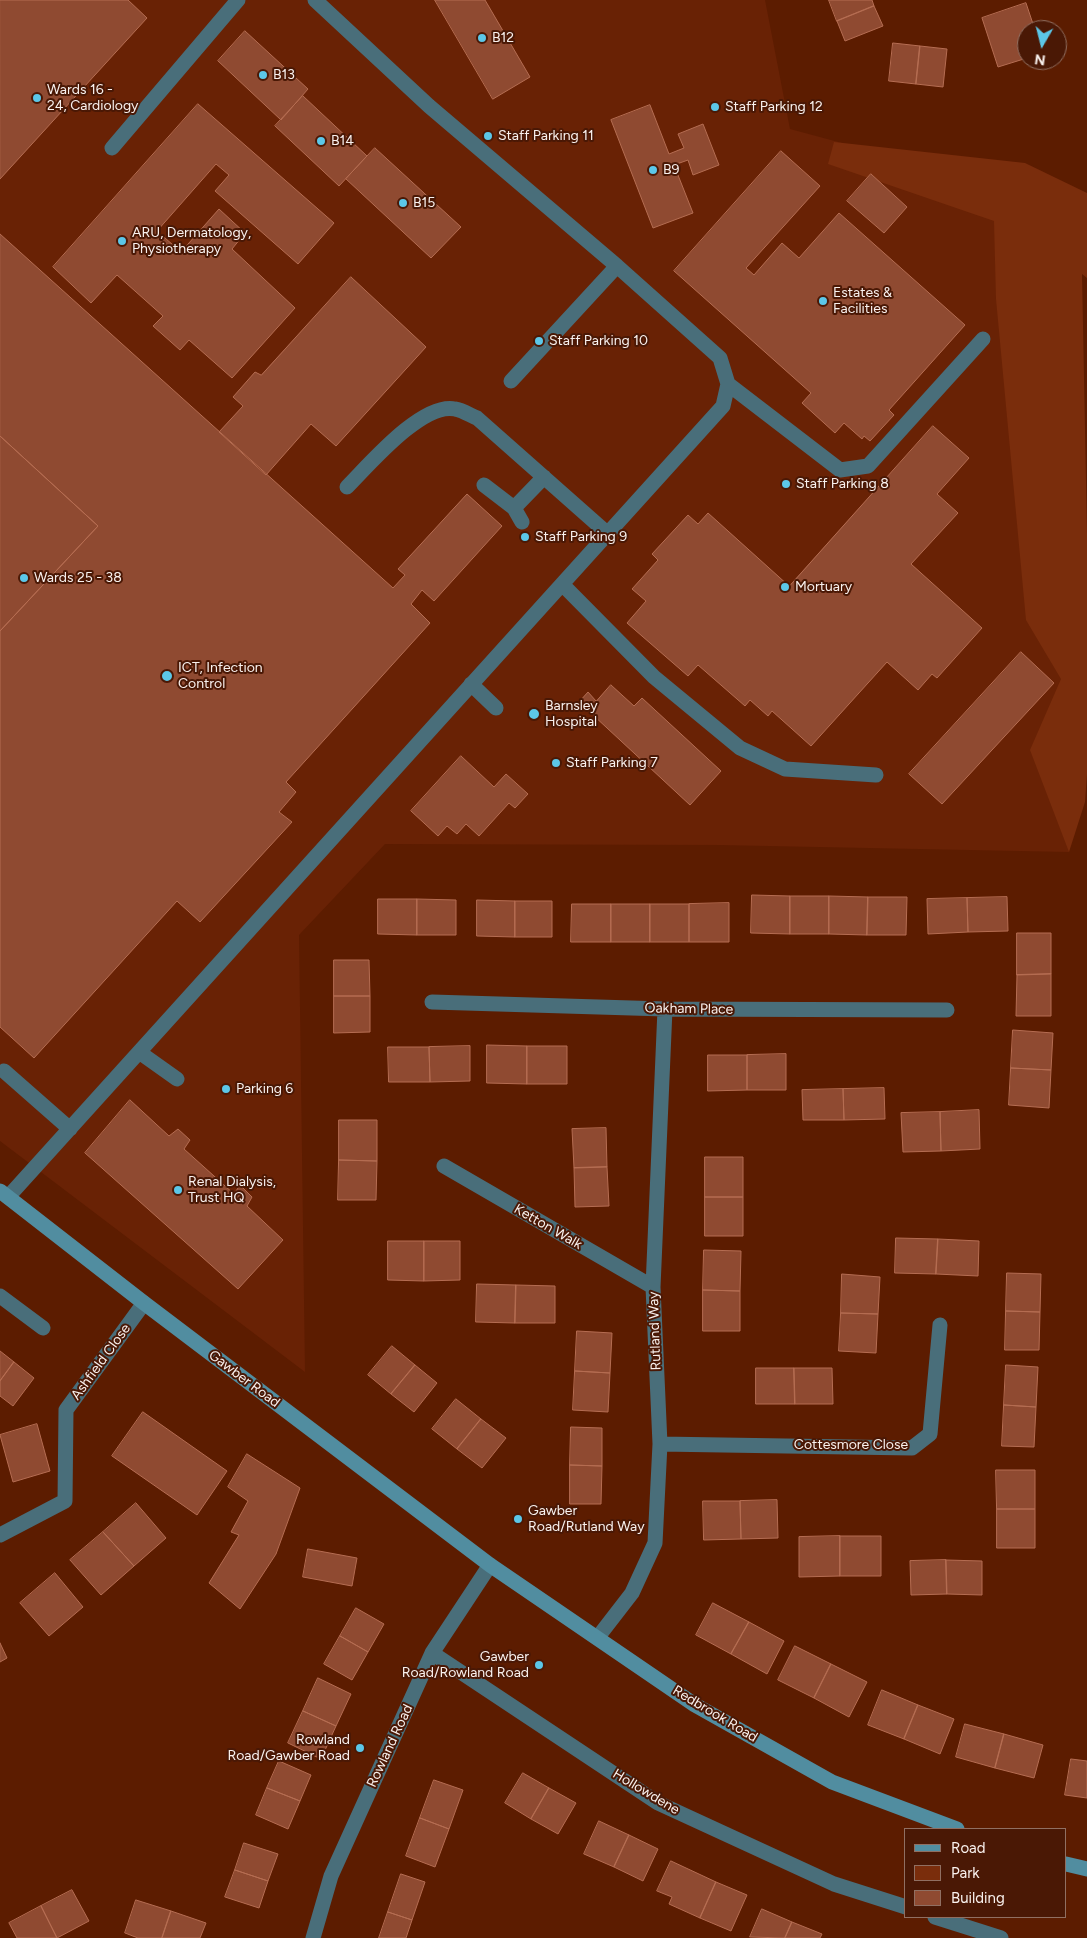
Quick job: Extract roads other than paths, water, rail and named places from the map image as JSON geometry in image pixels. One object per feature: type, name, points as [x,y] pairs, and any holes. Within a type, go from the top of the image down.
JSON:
[{"type":"street","points":[[112,148],[238,0]]},
{"type":"street","points":[[4,1194],[70,1129],[723,406],[728,384],[720,358],[617,266],[510,177],[315,0]]},
{"type":"street","points":[[511,381],[617,266]]},
{"type":"street","points":[[728,384],[840,470],[868,466],[983,339]]},
{"type":"street","points":[[347,487],[414,423],[429,412],[454,408],[477,418],[607,533]]},
{"type":"street","points":[[514,508],[544,477]]},
{"type":"street","points":[[484,485],[514,508],[522,522]]},
{"type":"street","points":[[562,584],[654,676],[740,748],[785,769],[876,774]]},
{"type":"street","points":[[471,684],[496,708]]},
{"type":"street","name":"Oakham Place","points":[[432,1002],[665,1009],[947,1010]]},
{"type":"street","name":"Rutland Way","points":[[598,1637],[632,1593],[655,1543],[660,1444],[653,1287],[665,1009]]},
{"type":"street","points":[[139,1052],[177,1079]]},
{"type":"street","points":[[4,1071],[70,1129]]},
{"type":"street","name":"Ketton Walk","points":[[444,1166],[653,1287]]},
{"type":"street","name":"Gawber Road","points":[[4,1194],[144,1303],[490,1565]]},
{"type":"street","points":[[0,1296],[43,1328]]},
{"type":"street","name":"Ashfield Close","points":[[0,1534],[65,1501],[66,1410],[144,1303]]},
{"type":"street","name":"Cottesmore Close","points":[[660,1444],[912,1448],[930,1434],[940,1326]]},
{"type":"street","name":"Redbrook Road","points":[[490,1565],[695,1705],[832,1782],[954,1828]]},
{"type":"street","name":"Rowland Road","points":[[313,1938],[330,1876],[432,1653],[490,1565]]},
{"type":"street","name":"Hollowdene","points":[[432,1653],[658,1803],[834,1884],[904,1906]]},
{"type":"street","points":[[1067,1864],[1087,1869]]},
{"type":"street","points":[[938,1918],[1001,1938]]},
{"type":"place","name":"B12","points":[[482,38]]},
{"type":"place","name":"B13","points":[[263,75]]},
{"type":"place","name":"Wards 16 - 24, Cardiology","points":[[37,98]]},
{"type":"place","name":"Staff Parking 12","points":[[715,107]]},
{"type":"place","name":"Staff Parking 11","points":[[488,136]]},
{"type":"place","name":"B14","points":[[321,141]]},
{"type":"place","name":"B9","points":[[653,170]]},
{"type":"place","name":"B15","points":[[403,203]]},
{"type":"place","name":"ARU, Dermatology, Physiotherapy","points":[[122,241]]},
{"type":"place","name":"Estates & Facilities","points":[[823,301]]},
{"type":"place","name":"Staff Parking 10","points":[[539,341]]},
{"type":"place","name":"Staff Parking 8","points":[[786,484]]},
{"type":"place","name":"Staff Parking 9","points":[[525,537]]},
{"type":"place","name":"Wards 25 - 38","points":[[24,578]]},
{"type":"place","name":"Mortuary","points":[[785,587]]},
{"type":"place","name":"ICT, Infection Control","points":[[167,676]]},
{"type":"place","name":"Barnsley Hospital","points":[[534,714]]},
{"type":"place","name":"Staff Parking 7","points":[[556,763]]},
{"type":"place","name":"Parking 6","points":[[226,1089]]},
{"type":"place","name":"Renal Dialysis, Trust HQ","points":[[178,1190]]},
{"type":"place","name":"Gawber Road/Rutland Way","points":[[518,1519]]},
{"type":"place","name":"Gawber Road/Rowland Road","points":[[539,1665]]},
{"type":"place","name":"Rowland Road/Gawber Road","points":[[360,1748]]}]
